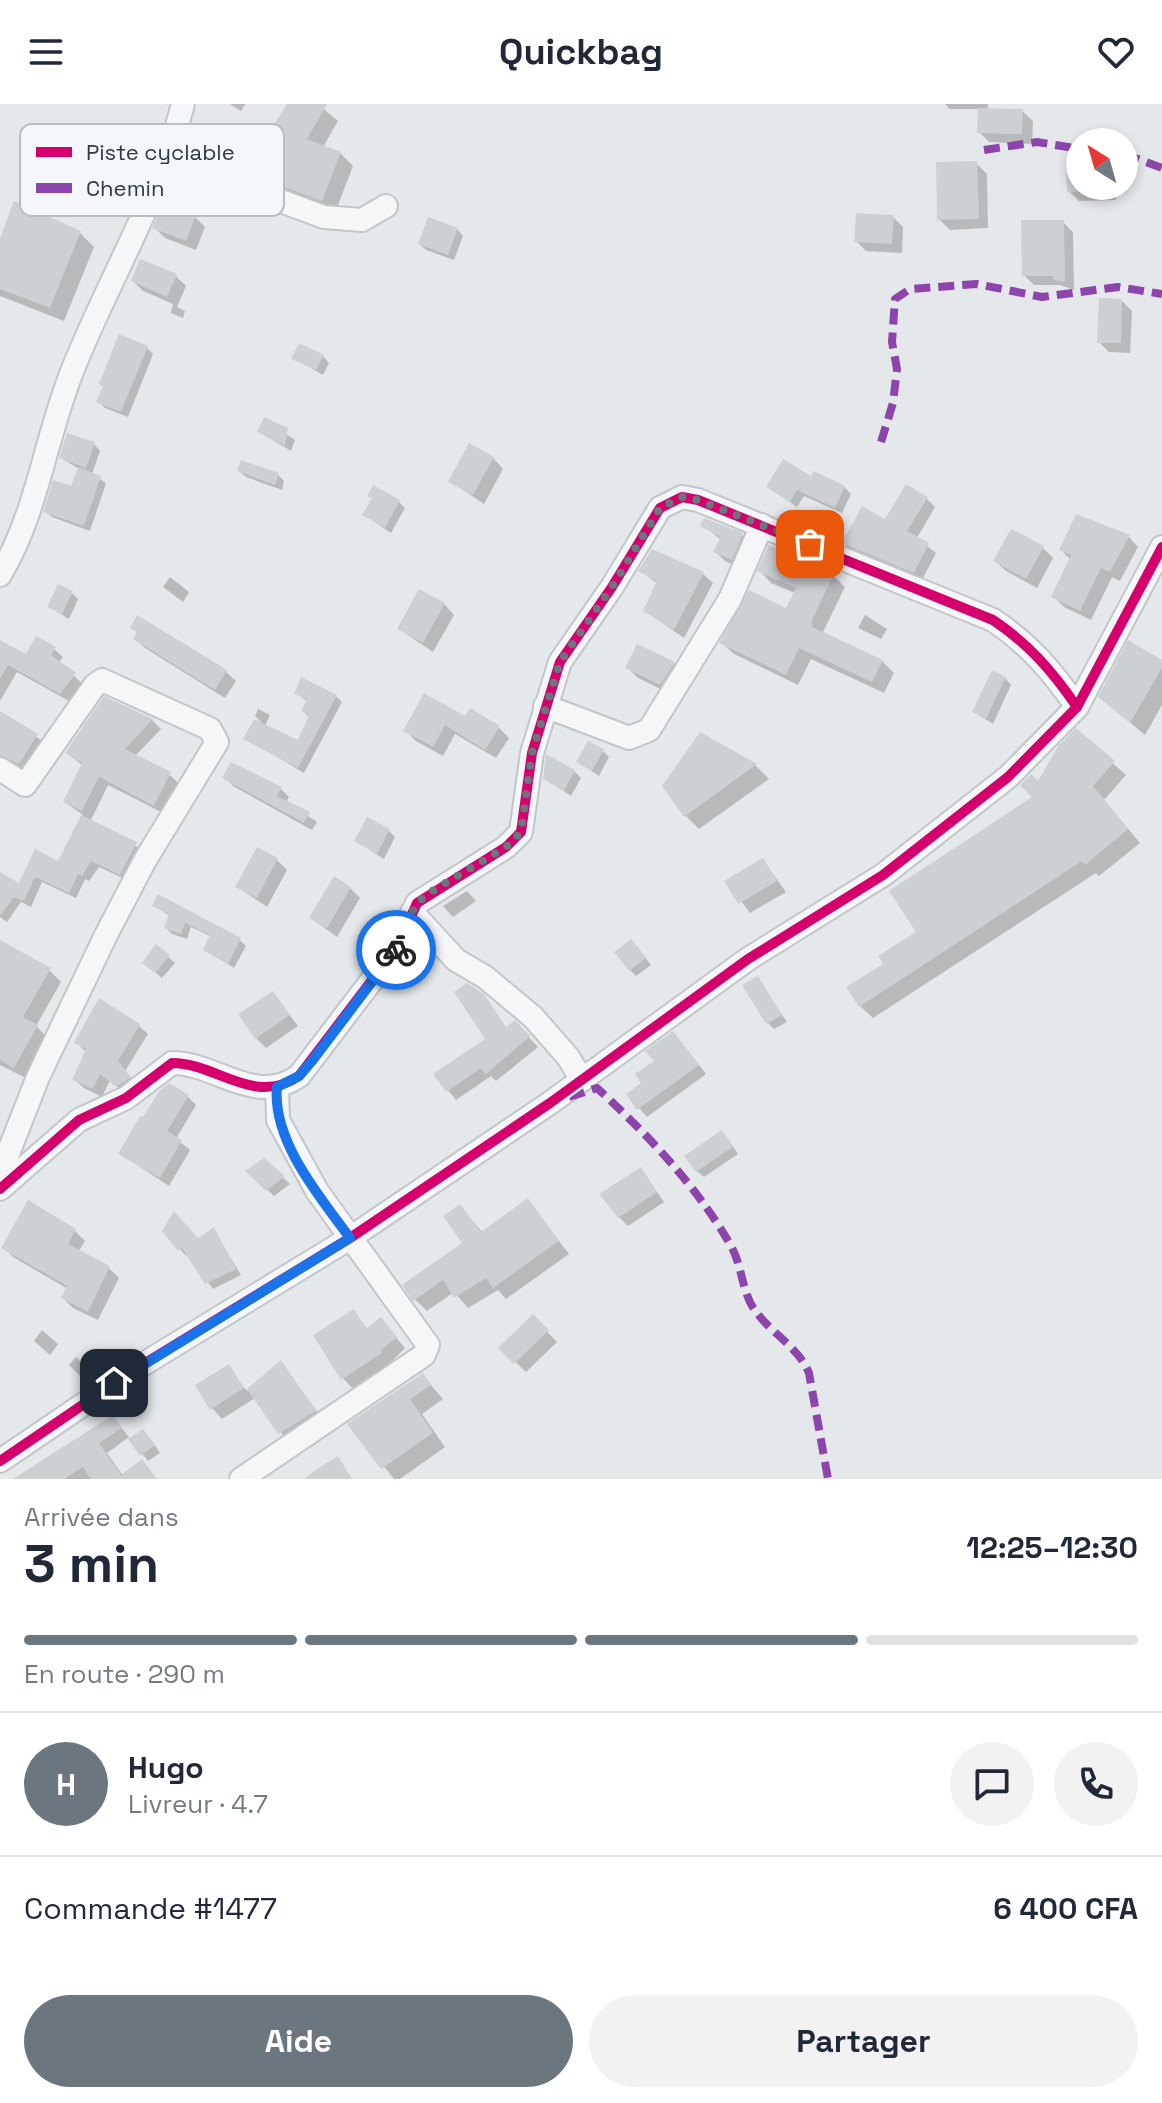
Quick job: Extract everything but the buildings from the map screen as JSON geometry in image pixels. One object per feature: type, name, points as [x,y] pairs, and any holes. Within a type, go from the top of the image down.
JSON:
[{"type":"street","points":[[178,124],[183,104]]},
{"type":"street","points":[[284,202],[324,217],[362,220],[386,206]]},
{"type":"street","points":[[0,575],[33,508],[44,453],[74,368],[142,216]]},
{"type":"street","points":[[0,1189],[79,1120],[126,1098],[172,1063],[200,1067],[250,1088],[277,1087],[299,1076],[398,946],[412,912],[424,896],[506,847],[521,832],[532,753],[560,662],[612,587],[660,508],[682,497],[762,525],[993,620],[1040,658],[1077,707]]},
{"type":"street","points":[[545,706],[629,738],[649,730],[730,599],[762,525]]},
{"type":"street","points":[[0,1461],[137,1368],[350,1238],[582,1080],[748,959],[883,875],[1008,777],[1077,707],[1110,651],[1162,547]]},
{"type":"street","points":[[0,769],[25,785],[95,685],[102,680],[210,729],[217,742],[144,862],[106,935],[38,1077],[0,1174]]},
{"type":"street","points":[[412,912],[456,960],[485,977],[533,1017],[568,1057],[582,1080]]},
{"type":"street","points":[[241,1479],[424,1355],[428,1345],[425,1335],[317,1191],[278,1120],[277,1087]]},
{"type":"marked path","points":[[984,150],[1037,142],[1066,147]]},
{"type":"marked path","points":[[1138,159],[1162,168]]},
{"type":"marked path","points":[[881,442],[893,403],[897,369],[892,342],[895,299],[910,289],[977,284],[1042,297],[1118,287],[1162,294]]},
{"type":"marked path","points":[[569,1097],[597,1088],[670,1162],[718,1224],[735,1253],[754,1309],[798,1355],[809,1373],[828,1479]]},
{"type":"cycle path","points":[[0,1189],[79,1120],[126,1098],[172,1063],[204,1069],[251,1086],[282,1084],[299,1076],[398,946],[417,903],[506,847],[521,832],[532,753],[560,662],[612,587],[660,508],[682,497],[698,500],[993,620],[1040,659],[1077,707]]},
{"type":"cycle path","points":[[0,1461],[137,1368],[350,1238],[550,1103],[748,959],[883,875],[1008,777],[1077,707],[1162,547]]},
{"type":"way so far","points":[[396,950],[405,935],[412,912],[424,896],[506,847],[521,832],[526,814],[532,753],[560,662],[612,587],[660,508],[682,497],[698,500],[810,544]]},
{"type":"route","points":[[114,1383],[350,1238],[317,1191],[278,1120],[277,1087],[299,1076],[396,950]]}]
